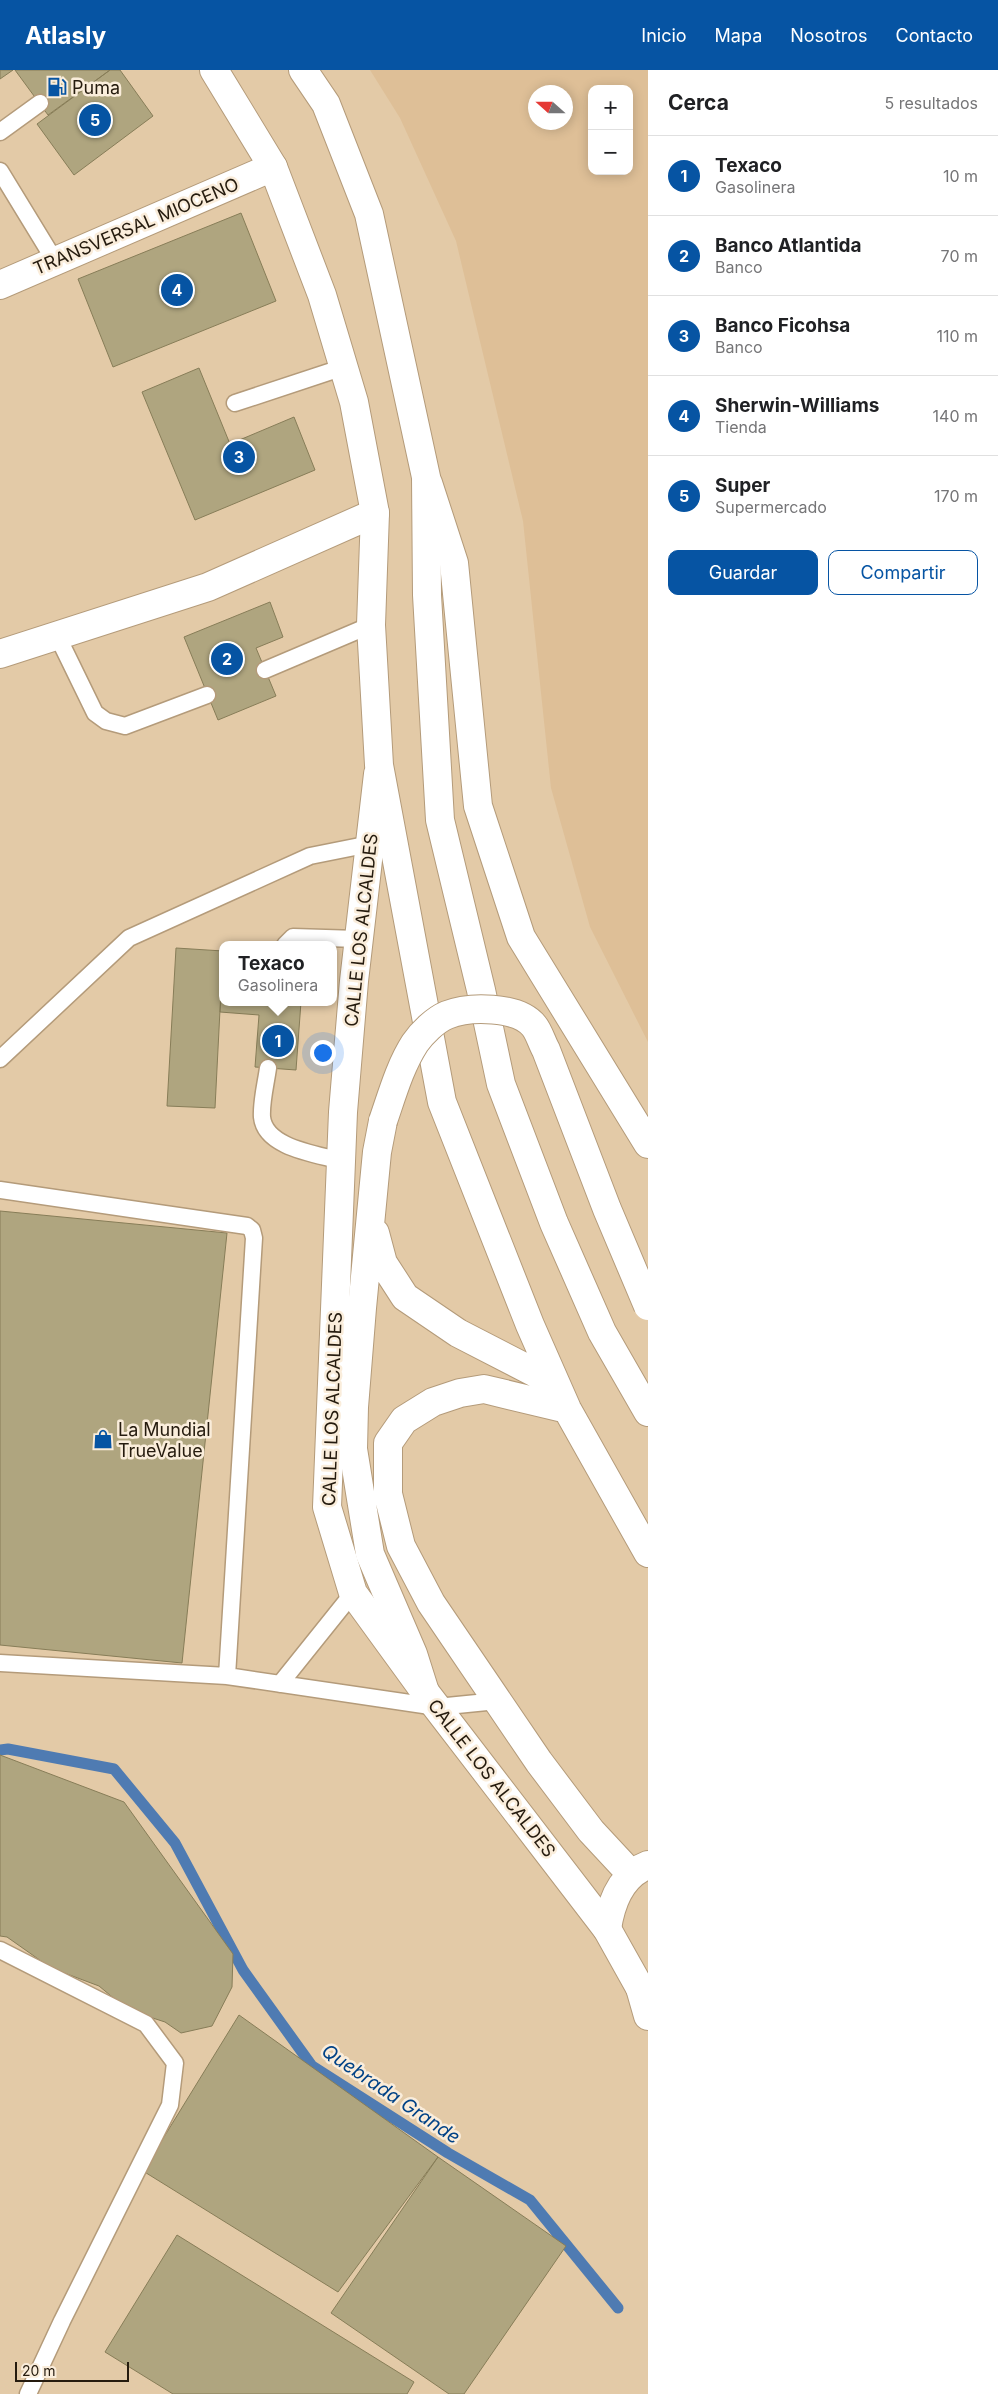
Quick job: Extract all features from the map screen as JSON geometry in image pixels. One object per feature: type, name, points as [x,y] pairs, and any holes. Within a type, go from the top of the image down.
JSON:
[{"type":"main road","points":[[214,70],[273,167],[322,295],[354,402],[375,513],[371,625],[379,765],[442,1102],[526,1316],[567,1409],[648,1553]]},
{"type":"main road","points":[[303,70],[326,104],[369,214],[426,477],[454,563],[478,806],[521,937],[648,1144]]},
{"type":"main road","name":"TRANSVERSAL MIOCENO","points":[[0,285],[273,167]]},
{"type":"main road","points":[[426,477],[427,595],[440,820],[482,990],[501,1084],[554,1223],[602,1332],[648,1412]]},
{"type":"main road","points":[[0,654],[208,588],[375,513]]},
{"type":"main road","name":"CALLE LOS ALCALDES","points":[[379,765],[358,939],[343,1112],[327,1507],[353,1593],[431,1699],[607,1929],[644,1989],[648,2016]]},
{"type":"main road","points":[[431,1699],[370,1554],[353,1449],[354,1407],[377,1152],[383,1121],[401,1070],[416,1042],[434,1023],[447,1015],[473,1010],[501,1010],[518,1014],[534,1026],[546,1050],[607,1209],[648,1306]]},
{"type":"main road","points":[[371,1219],[383,1263],[405,1297],[458,1333],[556,1383]]},
{"type":"main road","points":[[567,1409],[484,1389],[460,1393],[433,1402],[404,1420],[388,1443],[388,1494],[401,1546],[431,1603],[496,1701],[591,1831],[639,1869],[614,1900],[607,1929]]},
{"type":"lane","points":[[0,132],[40,104]]},
{"type":"lane","points":[[0,171],[55,261]]},
{"type":"lane","points":[[235,403],[344,367]]},
{"type":"lane","points":[[265,670],[371,625]]},
{"type":"lane","points":[[57,635],[95,713],[106,721],[125,726],[207,695]]},
{"type":"lane","points":[[0,1059],[129,938],[310,856],[370,844]]},
{"type":"lane","points":[[289,941],[293,937],[358,939]]},
{"type":"lane","points":[[268,1068],[262,1118],[270,1135],[282,1144],[342,1161]]},
{"type":"lane","points":[[0,1190],[247,1226],[252,1230],[254,1238],[227,1676]]},
{"type":"lane","points":[[280,1684],[353,1593]]},
{"type":"lane","points":[[0,1664],[227,1676],[280,1684],[431,1699],[496,1701]]},
{"type":"lane","points":[[0,1950],[146,2024],[175,2063],[170,2105],[62,2321],[28,2394]]},
{"type":"shaded area","points":[[370,70],[648,70],[648,1042],[590,927],[551,788],[523,521],[456,241],[400,118]]},
{"type":"building","points":[[0,70],[13,70],[0,79]]},
{"type":"building","name":"Puma","points":[[15,70],[110,70],[48,115]]},
{"type":"building","points":[[110,70],[120,70],[153,116],[74,175],[37,124]]},
{"type":"building","points":[[241,213],[276,301],[113,367],[78,279]]},
{"type":"building","points":[[199,368],[230,444],[294,417],[315,470],[195,520],[142,392]]},
{"type":"building","points":[[270,602],[283,637],[256,648],[276,696],[218,720],[184,637]]},
{"type":"building","points":[[176,948],[219,951],[220,1006],[215,1108],[167,1106]]},
{"type":"building","points":[[220,1006],[301,1006],[296,1070],[255,1067],[259,1015],[220,1012]]},
{"type":"building","name":"La Mundial TrueValue","points":[[0,1211],[227,1233],[182,1663],[0,1645]]},
{"type":"building","points":[[0,1755],[124,1802],[233,1954],[232,1987],[212,2026],[181,2033],[165,2022],[128,2010],[99,1986],[51,1968],[7,1937],[0,1936]]},
{"type":"building","points":[[239,2015],[438,2157],[338,2292],[143,2171]]},
{"type":"building","points":[[438,2157],[566,2246],[464,2394],[449,2394],[331,2313]]},
{"type":"building","points":[[177,2235],[414,2382],[407,2394],[173,2394],[105,2352]]},
{"type":"waterway","name":"Quebrada Grande","points":[[0,1750],[8,1749],[114,1769],[175,1843],[243,1970],[312,2066],[448,2153],[530,2200],[618,2308]]},
{"type":"place","name":"Puma","points":[[57,87]]},
{"type":"place","name":"Super","points":[[95,120]]},
{"type":"place","name":"Sherwin-Williams","points":[[177,290]]},
{"type":"place","name":"Banco Ficohsa","points":[[239,457]]},
{"type":"place","name":"Banco Atlantida","points":[[227,659]]},
{"type":"place","name":"Texaco","points":[[278,1041]]},
{"type":"place","name":"La Mundial TrueValue","points":[[103,1439]]}]
